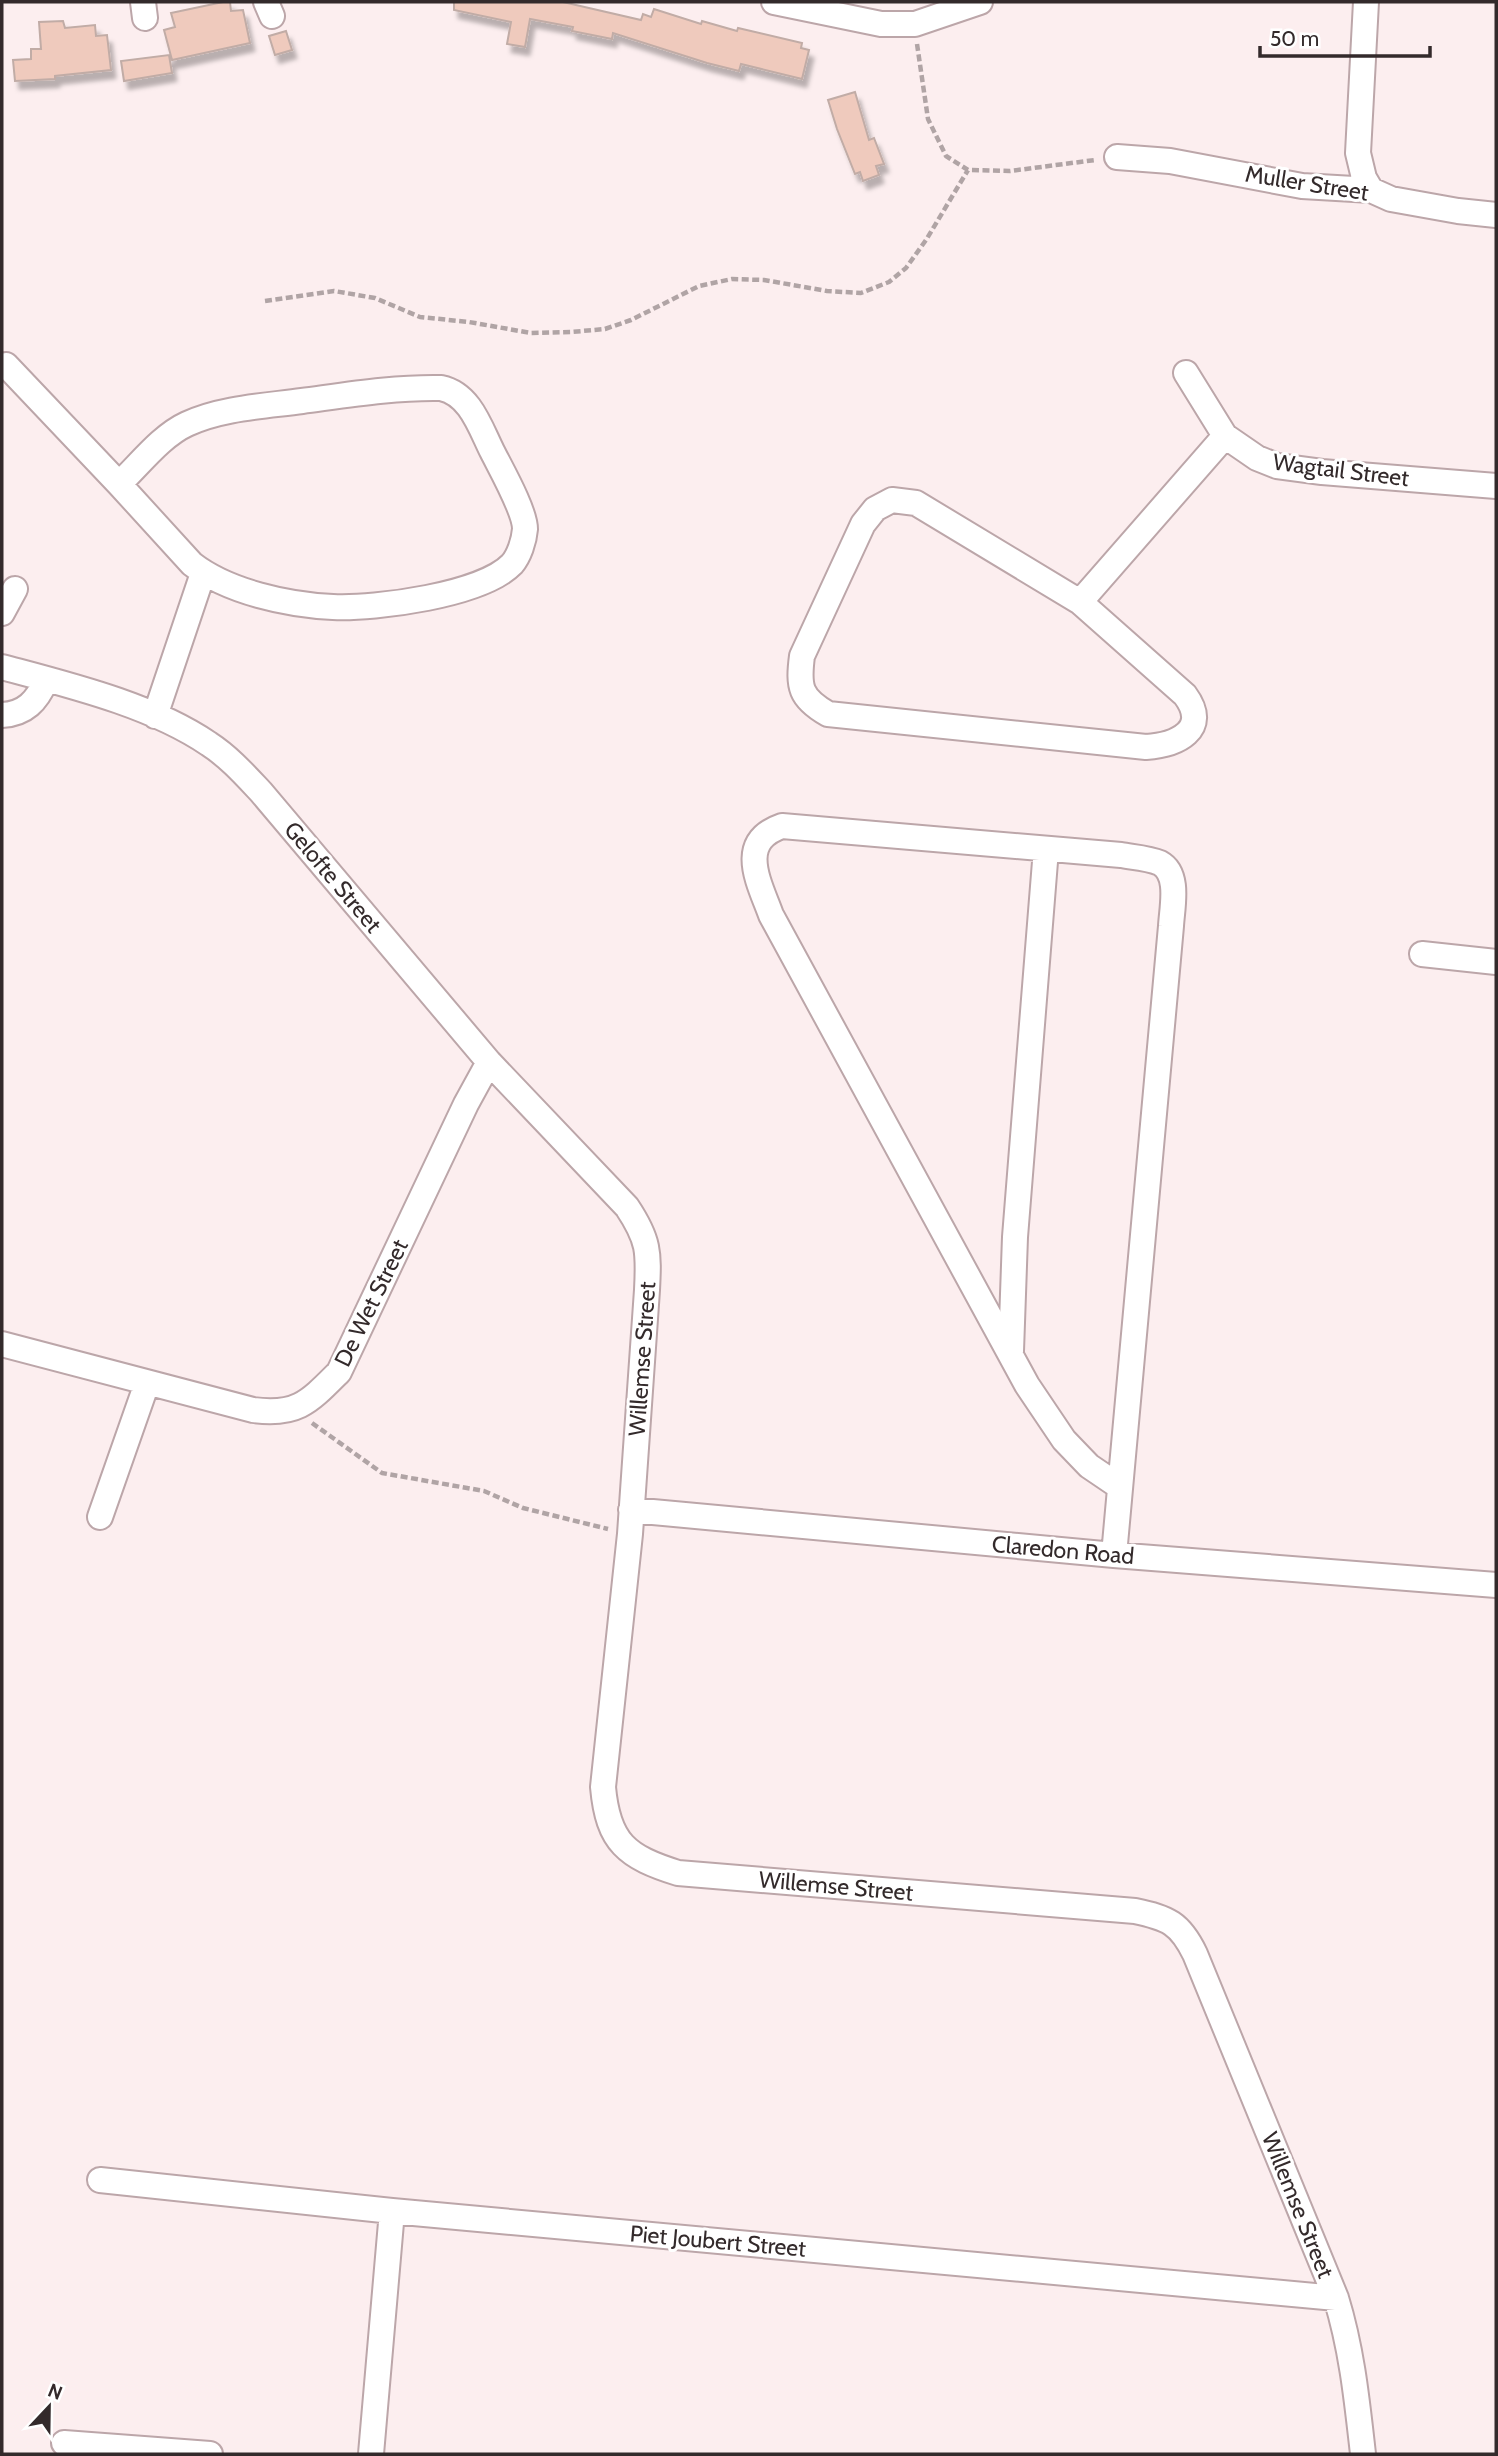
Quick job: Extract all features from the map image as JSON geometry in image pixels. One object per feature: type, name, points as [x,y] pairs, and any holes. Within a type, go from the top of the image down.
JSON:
[{"type":"street","points":[[774,2],[881,24],[915,24],[980,2]]},
{"type":"street","points":[[1366,2],[1359,153],[1364,178],[1371,190]]},
{"type":"street","name":"Muller Street","points":[[1117,157],[1170,160],[1302,186],[1371,190],[1391,199],[1496,215]]},
{"type":"street","points":[[6,365],[182,554],[203,573],[266,598],[333,607],[377,606],[477,585],[502,572],[517,557],[525,527],[514,497],[471,408],[454,391],[441,388],[342,396],[208,416],[187,424],[162,442],[119,484]]},
{"type":"street","name":"Wagtail Street","points":[[1186,373],[1225,436],[1256,458],[1277,466],[1496,486]]},
{"type":"street","points":[[1080,602],[1225,436]]},
{"type":"street","points":[[892,500],[916,503],[1080,602],[1176,686],[1191,703],[1194,715],[1192,726],[1178,741],[1164,746],[1146,747],[828,714],[806,698],[801,688],[799,677],[802,656],[863,524],[875,509],[892,500]]},
{"type":"street","points":[[155,716],[203,573]]},
{"type":"street","points":[[2,612],[15,589]]},
{"type":"street","name":"Gelofte Street","points":[[2,667],[107,697],[155,716],[209,744],[234,763],[489,1062],[601,1179]]},
{"type":"street","points":[[2,715],[12,715],[24,710],[40,696],[46,680]]},
{"type":"street","points":[[1114,1555],[1120,1487],[1173,884],[1169,871],[1160,863],[1121,855],[782,826],[768,831],[760,839],[754,853],[754,869],[771,915],[1027,1385],[1064,1440],[1089,1466],[1120,1487]]},
{"type":"street","points":[[1011,1352],[1015,1237],[1046,849]]},
{"type":"street","points":[[1422,954],[1496,962]]},
{"type":"street","name":"De Wet Street","points":[[292,1409],[315,1396],[339,1372],[466,1104],[489,1062]]},
{"type":"street","name":"Willemse Street","points":[[601,1179],[627,1207],[642,1229],[649,1257],[630,1522],[603,1787],[605,1811],[611,1827],[627,1850],[638,1859],[678,1873],[1135,1911],[1155,1915],[1173,1923],[1186,1936],[1195,1954],[1336,2298],[1348,2335],[1353,2363],[1363,2454]]},
{"type":"street","points":[[2,1344],[253,1410],[276,1413],[292,1409]]},
{"type":"street","points":[[100,1517],[147,1383]]},
{"type":"street","name":"Claredon Road","points":[[630,1522],[1114,1555],[1496,1585]]},
{"type":"street","name":"Piet Joubert Street","points":[[100,2180],[392,2211],[1336,2298]]},
{"type":"street","points":[[371,2454],[392,2211]]},
{"type":"street","points":[[64,2442],[210,2454]]},
{"type":"path","points":[[915,24],[928,119],[946,156],[968,170],[1010,171],[1117,157]]},
{"type":"path","points":[[265,301],[334,291],[375,298],[420,317],[531,332],[571,332],[605,328],[631,320],[699,286],[732,279],[764,280],[796,287],[860,293],[890,282],[906,268],[968,170]]},
{"type":"path","points":[[292,1409],[382,1473],[484,1491],[523,1508],[630,1522]]},
{"type":"building","points":[[230,2],[231,11],[243,10],[250,43],[172,60],[164,30],[175,27],[171,13]]},
{"type":"building","points":[[454,2],[563,2],[641,20],[643,14],[651,17],[654,9],[701,24],[702,21],[737,31],[738,28],[802,43],[801,48],[809,50],[802,79],[741,64],[739,71],[613,33],[612,39],[572,31],[573,27],[530,19],[525,47],[507,44],[511,22],[454,10]]},
{"type":"building","points":[[63,21],[65,28],[95,25],[96,36],[107,35],[111,70],[55,76],[55,79],[15,81],[13,60],[31,59],[31,49],[41,49],[39,22]]},
{"type":"building","points":[[286,31],[292,50],[275,55],[269,36]]},
{"type":"building","points":[[169,55],[172,73],[124,81],[121,61]]},
{"type":"building","points":[[855,92],[869,140],[874,138],[884,164],[876,166],[879,175],[863,181],[860,172],[855,174],[828,100]]}]
